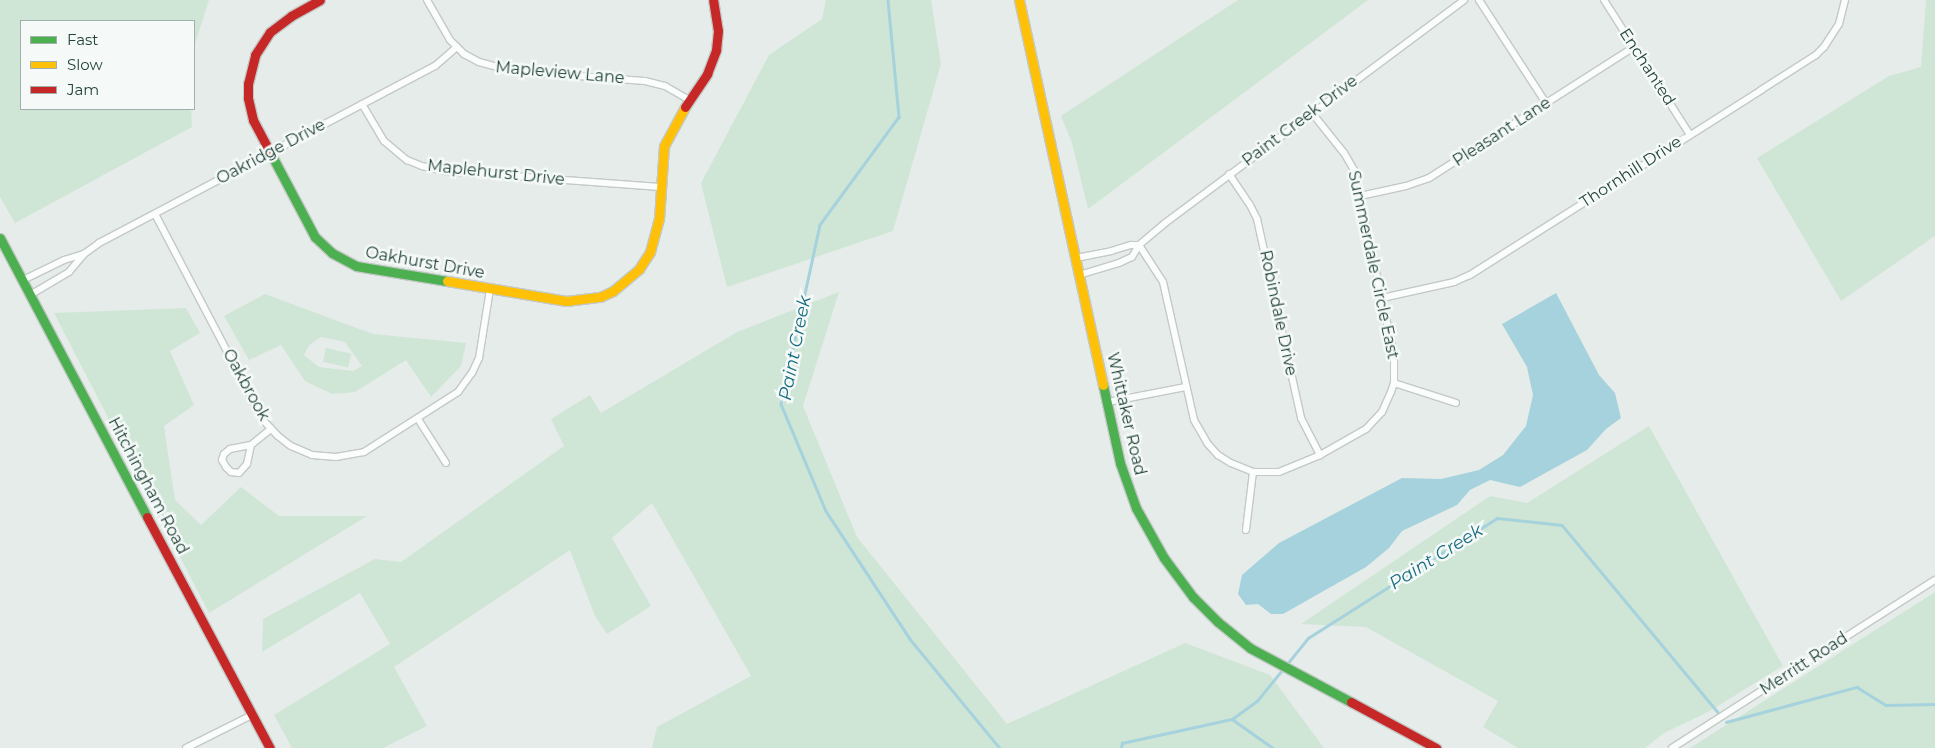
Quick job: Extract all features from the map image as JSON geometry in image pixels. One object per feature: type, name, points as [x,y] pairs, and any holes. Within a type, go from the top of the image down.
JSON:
[{"type":"street","name":"Oakhurst Drive","points":[[320,0],[291,16],[270,32],[261,43],[250,71],[248,98],[251,112],[270,153],[315,237],[343,260],[356,266],[566,301],[600,297],[613,291],[639,269],[650,252],[658,219],[664,146],[672,128],[707,74],[716,50],[718,31],[713,0]]},
{"type":"street","name":"Mapleview Lane","points":[[427,0],[444,32],[457,47],[479,62],[502,70],[645,81],[665,86],[690,100]]},
{"type":"street","name":"Whittaker Road","points":[[1019,0],[1108,402],[1114,438],[1127,485],[1140,515],[1164,558],[1208,612],[1250,648],[1272,662],[1436,748]]},
{"type":"street","name":"Paint Creek Drive","points":[[1079,275],[1126,260],[1136,252],[1139,245],[1229,174],[1464,0]]},
{"type":"street","points":[[1479,0],[1546,103]]},
{"type":"street","name":"Enchanted","points":[[1604,0],[1690,135]]},
{"type":"street","name":"Thornhill Drive","points":[[1382,298],[1454,282],[1470,275],[1816,55],[1836,30],[1843,12],[1845,0]]},
{"type":"street","name":"Oakridge Drive","points":[[30,295],[68,272],[84,254],[99,243],[435,66],[457,47]]},
{"type":"street","name":"Pleasant Lane","points":[[1360,196],[1429,178],[1634,47]]},
{"type":"street","name":"Maplehurst Drive","points":[[362,104],[384,141],[407,160],[422,166],[443,170],[660,187]]},
{"type":"street","name":"Summerdale Circle East","points":[[1253,472],[1279,472],[1359,434],[1374,422],[1386,404],[1394,383],[1394,355],[1360,196],[1350,162],[1312,112]]},
{"type":"street","name":"Robindale Drive","points":[[1229,174],[1250,204],[1257,219],[1301,418],[1320,454]]},
{"type":"street","name":"Oakbrook","points":[[155,214],[257,410],[271,429],[302,451],[319,456],[341,457],[355,455],[375,447],[458,392],[472,373],[480,354],[490,289]]},
{"type":"street","name":"Hitchingham Road","points":[[0,238],[270,748]]},
{"type":"street","name":"Paint Creek Drive","points":[[1076,258],[1131,245],[1139,245]]},
{"type":"street","points":[[1139,245],[1162,282],[1194,420],[1208,444],[1230,463],[1253,472],[1246,530]]},
{"type":"street","name":"Oakridge Drive","points":[[23,280],[64,260],[84,254]]},
{"type":"street","points":[[1394,383],[1456,403]]},
{"type":"street","points":[[1108,402],[1186,388]]},
{"type":"street","points":[[418,419],[446,463]]},
{"type":"street","points":[[251,446],[230,448],[224,454],[222,460],[231,472],[238,473],[246,464],[251,446],[271,429]]},
{"type":"street","name":"Merritt Road","points":[[1672,748],[1935,580]]},
{"type":"street","points":[[186,748],[252,715]]},
{"type":"green space","points":[[0,0],[209,0],[195,44],[195,20],[20,20],[20,110],[191,110],[192,127],[15,223],[0,197]]},
{"type":"green space","points":[[826,0],[931,0],[941,64],[893,231],[727,287],[701,183],[769,55],[822,19]]},
{"type":"green space","points":[[1238,0],[1368,0],[1088,209],[1072,143],[1061,116]]},
{"type":"green space","points":[[1926,0],[1935,0],[1935,236],[1841,301],[1757,158],[1889,76],[1921,67]]},
{"type":"green space","points":[[839,292],[803,406],[857,537],[1007,724],[1185,643],[1270,675],[1324,748],[652,748],[657,727],[751,676],[652,503],[612,538],[651,606],[607,634],[595,616],[570,550],[394,667],[427,726],[383,748],[292,748],[274,715],[390,644],[360,593],[262,652],[263,619],[375,559],[401,562],[564,446],[551,419],[590,395],[601,413],[737,332]]},
{"type":"green space","points":[[265,294],[373,334],[466,343],[461,366],[431,397],[406,360],[355,392],[332,394],[305,381],[281,345],[249,360],[224,316]],"holes":[[[321,337],[345,342],[362,366],[353,371],[319,367],[304,355],[309,345]]]},
{"type":"green space","points":[[186,308],[200,333],[170,351],[194,405],[164,426],[175,500],[201,525],[241,487],[279,516],[367,516],[209,613],[54,313]]},
{"type":"green space","points":[[326,348],[351,354],[348,367],[323,362]]},
{"type":"green space","points":[[1649,426],[1783,666],[1708,712],[1664,733],[1645,748],[1518,748],[1483,727],[1498,701],[1366,627],[1301,624],[1490,496],[1527,503]]},
{"type":"green space","points":[[1935,592],[1935,748],[1690,748]]},
{"type":"water","points":[[1556,293],[1599,375],[1615,393],[1621,418],[1606,429],[1587,450],[1520,487],[1490,480],[1470,490],[1457,505],[1402,531],[1389,548],[1366,567],[1283,614],[1271,614],[1258,604],[1246,605],[1238,594],[1242,575],[1279,543],[1402,478],[1441,479],[1479,470],[1503,455],[1526,426],[1533,395],[1527,367],[1502,324]]},
{"type":"waterway","name":"Paint Creek","points":[[888,0],[899,117],[820,225],[781,404],[826,511],[910,639],[1000,748]]},
{"type":"waterway","name":"Paint Creek","points":[[1121,748],[1122,743],[1232,719],[1257,701],[1308,638],[1497,518],[1562,525],[1718,712]]},
{"type":"waterway","name":"Paint Creek","points":[[1726,722],[1857,687],[1886,705],[1935,704]]},
{"type":"waterway","points":[[1232,719],[1273,748]]},
{"type":"traffic: fast","points":[[271,154],[315,237],[332,253],[356,266],[447,281]]},
{"type":"traffic: fast","points":[[0,238],[147,517]]},
{"type":"traffic: fast","points":[[1103,385],[1120,463],[1136,508],[1164,558],[1193,597],[1218,622],[1250,648],[1351,702]]},
{"type":"traffic: slow","points":[[1019,0],[1103,385]]},
{"type":"traffic: slow","points":[[447,281],[566,301],[600,297],[613,291],[639,269],[650,252],[659,219],[664,146],[685,107]]},
{"type":"traffic: jam","points":[[271,154],[253,120],[248,98],[248,84],[255,55],[270,32],[291,16],[320,0]]},
{"type":"traffic: jam","points":[[685,107],[707,74],[716,50],[718,31],[713,0]]},
{"type":"traffic: jam","points":[[147,517],[270,748]]},
{"type":"traffic: jam","points":[[1351,702],[1436,748]]}]
